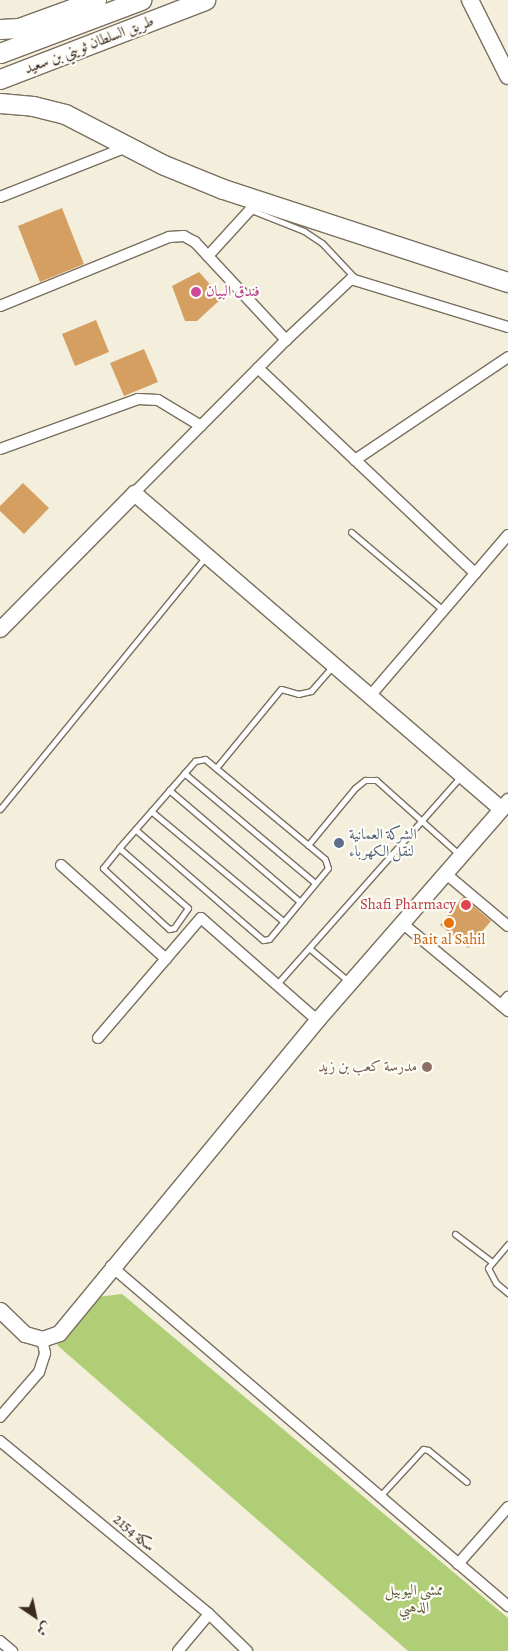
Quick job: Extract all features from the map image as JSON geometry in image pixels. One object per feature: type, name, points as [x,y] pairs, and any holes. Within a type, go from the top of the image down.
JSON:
[{"type":"highway","points":[[0,29],[19,28],[96,0]]},
{"type":"highway","name":"طريق السلطان ثويني بن سعيد","points":[[0,53],[141,0]]},
{"type":"highway","name":"طريق السلطان ثويني بن سعيد","points":[[0,79],[205,0]]},
{"type":"highway","points":[[0,103],[33,106],[66,114],[127,147],[255,205],[508,282]]},
{"type":"main road","points":[[470,0],[508,76]]},
{"type":"street","points":[[0,196],[127,147]]},
{"type":"street","points":[[208,256],[255,205]]},
{"type":"street","points":[[0,306],[169,237],[184,236],[194,242],[208,256],[286,340]]},
{"type":"street","points":[[0,629],[200,426],[346,282],[356,279],[508,327]]},
{"type":"street","points":[[356,460],[508,356]]},
{"type":"street","points":[[258,368],[475,573]]},
{"type":"street","points":[[0,449],[138,399],[158,400],[200,426]]},
{"type":"street","points":[[0,1310],[25,1334],[42,1339],[59,1333],[111,1266],[317,1020],[504,805],[462,775],[370,696],[335,663],[206,556],[134,493]]},
{"type":"street","points":[[370,696],[508,535]]},
{"type":"street","points":[[61,865],[166,960]]},
{"type":"street","points":[[445,874],[508,926]]},
{"type":"street","points":[[98,1038],[201,918],[317,1020]]},
{"type":"street","points":[[402,923],[506,1004]]},
{"type":"street","points":[[111,1266],[508,1606]]},
{"type":"street","points":[[0,1417],[39,1372],[45,1353],[42,1339]]},
{"type":"street","name":"سكة 2154","points":[[0,1441],[209,1614],[247,1651]]},
{"type":"street","points":[[458,1564],[508,1507]]},
{"type":"street","points":[[178,1651],[209,1614]]},
{"type":"lane","points":[[255,205],[304,231],[322,243],[356,279]]},
{"type":"lane","points":[[351,532],[444,610]]},
{"type":"lane","points":[[0,809],[206,556]]},
{"type":"lane","points":[[216,768],[281,689],[298,694],[311,691],[335,663]]},
{"type":"lane","points":[[119,848],[188,908],[174,928],[169,929],[103,871],[119,848],[135,829],[194,761],[205,759],[326,859],[328,868],[269,939],[263,940],[135,829]]},
{"type":"lane","points":[[184,773],[316,883]]},
{"type":"lane","points":[[277,985],[462,775]]},
{"type":"lane","points":[[308,845],[365,780],[376,780],[460,856]]},
{"type":"lane","points":[[169,790],[300,902]]},
{"type":"lane","points":[[151,811],[284,922]]},
{"type":"lane","points":[[309,948],[350,983]]},
{"type":"lane","points":[[455,1234],[492,1262]]},
{"type":"lane","points":[[508,1244],[488,1268],[496,1283],[508,1293]]},
{"type":"lane","points":[[380,1497],[422,1449],[428,1450],[467,1482]]},
{"type":"green space","name":"ممشى اليوبيل الذهبي","points":[[122,1294],[508,1618],[508,1651],[408,1651],[57,1345],[97,1297]]},
{"type":"building","points":[[62,208],[84,264],[40,282],[18,226]]},
{"type":"building","name":"فندق البيان","points":[[199,272],[222,298],[197,321],[185,321],[172,286]]},
{"type":"building","points":[[96,320],[109,352],[75,366],[62,334]]},
{"type":"building","points":[[144,349],[158,382],[124,396],[110,363]]},
{"type":"building","points":[[23,483],[49,508],[24,534],[0,511],[0,506]]},
{"type":"building","points":[[463,897],[491,921],[468,948],[440,925]]},
{"type":"place","name":"فندق البيان","points":[[196,292]]},
{"type":"place","name":"الشرکة العمانیة لنقل الکهرباء","points":[[339,843]]},
{"type":"place","name":"Shafi Pharmacy","points":[[466,905]]},
{"type":"place","name":"Bait al Sahil","points":[[449,923]]},
{"type":"place","name":"مدرسة كعب بن زيد","points":[[427,1067]]}]
